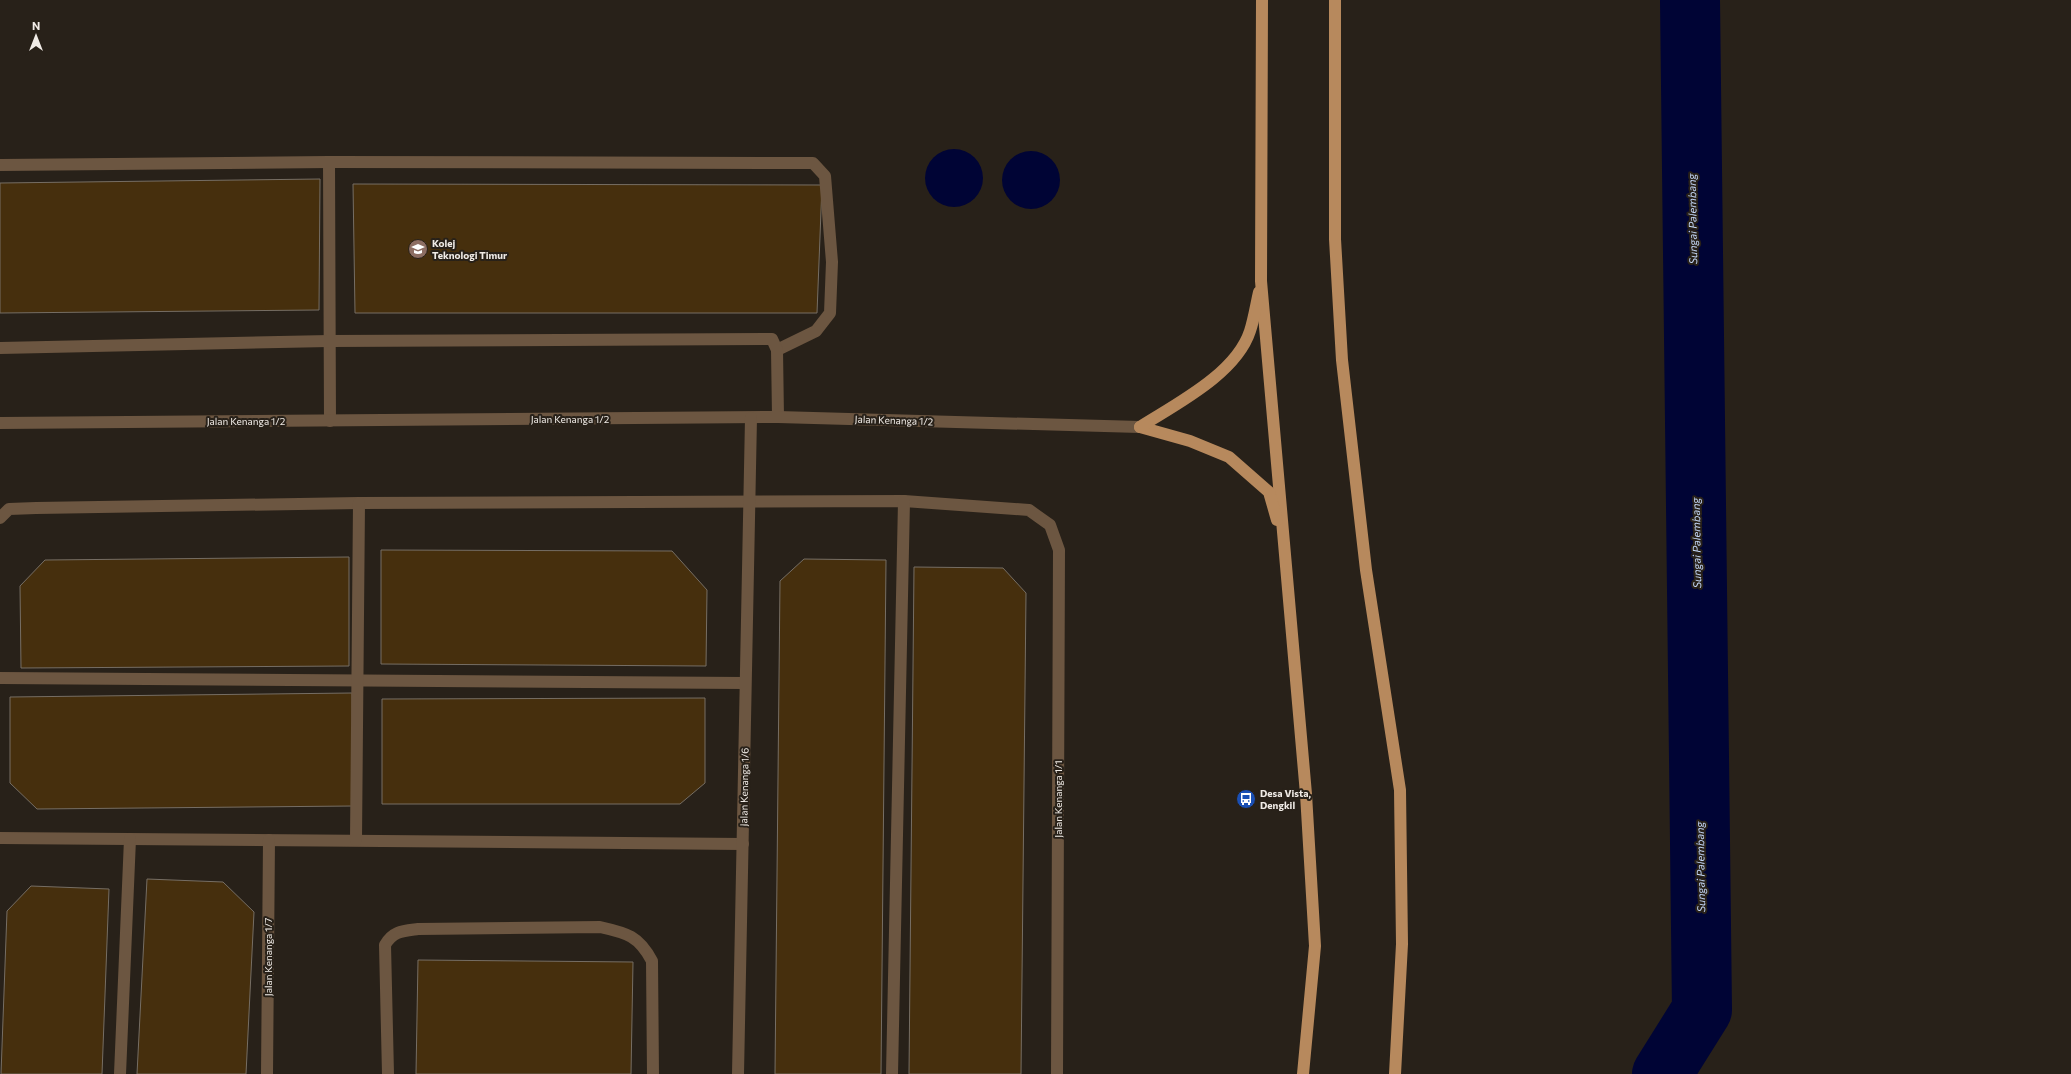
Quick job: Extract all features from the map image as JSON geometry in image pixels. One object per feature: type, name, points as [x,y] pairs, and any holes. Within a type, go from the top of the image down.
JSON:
[{"type":"main road","points":[[1262,0],[1261,281],[1287,562],[1306,794],[1315,946],[1303,1074]]},
{"type":"main road","points":[[1335,0],[1335,239],[1342,360],[1366,570],[1400,790],[1402,944],[1395,1074]]},
{"type":"main road","points":[[1140,427],[1190,396],[1229,366],[1249,332],[1261,281]]},
{"type":"main road","points":[[1140,427],[1190,441],[1229,457],[1269,492],[1287,562]]},
{"type":"street","points":[[0,165],[329,162],[813,163],[825,176],[832,262],[830,313],[816,331],[777,350]]},
{"type":"street","points":[[329,162],[330,421]]},
{"type":"street","points":[[0,348],[329,341],[772,339],[777,350],[778,417]]},
{"type":"street","name":"Jalan Kenanga 1/2","points":[[0,423],[778,417],[1140,427]]},
{"type":"street","name":"Jalan Kenanga 1/6","points":[[738,1074],[745,683],[752,418]]},
{"type":"street","points":[[0,518],[9,509],[36,508],[359,503],[751,500],[904,501],[892,1074]]},
{"type":"street","name":"Jalan Kenanga 1/1","points":[[904,501],[1029,510],[1050,525],[1059,550],[1057,1074]]},
{"type":"street","points":[[356,840],[359,503]]},
{"type":"street","points":[[0,678],[745,683]]},
{"type":"street","points":[[0,838],[743,844]]},
{"type":"street","points":[[120,1074],[130,839]]},
{"type":"street","name":"Jalan Kenanga 1/7","points":[[267,1074],[269,840]]},
{"type":"street","points":[[388,1074],[385,945],[388,938],[396,932],[418,929],[600,927],[623,932],[643,945],[652,961],[653,1074]]},
{"type":"shaded area","points":[[954,149],[970,154],[978,162],[983,178],[978,194],[970,202],[954,207],[938,202],[930,194],[925,178],[930,162],[938,154]]},
{"type":"shaded area","points":[[1031,151],[1047,156],[1055,164],[1060,180],[1055,196],[1047,204],[1031,209],[1015,204],[1007,196],[1002,180],[1007,164],[1015,156]]},
{"type":"building","points":[[320,179],[319,310],[0,313],[0,183]]},
{"type":"building","name":"Kolej Teknologi Timur","points":[[353,184],[822,185],[817,313],[355,313]]},
{"type":"building","points":[[381,550],[672,551],[707,590],[706,666],[381,664]]},
{"type":"building","points":[[349,557],[349,666],[21,668],[20,586],[45,560]]},
{"type":"building","points":[[804,559],[886,560],[881,1074],[775,1074],[780,581]]},
{"type":"building","points":[[914,567],[1003,568],[1026,593],[1021,1074],[909,1074]]},
{"type":"building","points":[[352,693],[353,806],[37,809],[10,783],[10,697]]},
{"type":"building","points":[[705,698],[705,783],[680,804],[382,804],[382,699]]},
{"type":"building","points":[[147,879],[223,882],[254,912],[246,1074],[137,1074]]},
{"type":"building","points":[[31,886],[109,889],[102,1074],[1,1074],[7,911]]},
{"type":"building","points":[[418,960],[633,962],[631,1074],[416,1074]]},
{"type":"waterway","name":"Sungai Palembang","points":[[1662,1074],[1702,1010],[1690,0]]},
{"type":"place","name":"Kolej Teknologi Timur","points":[[418,249]]},
{"type":"place","name":"Desa Vista, Dengkil","points":[[1246,799]]}]
